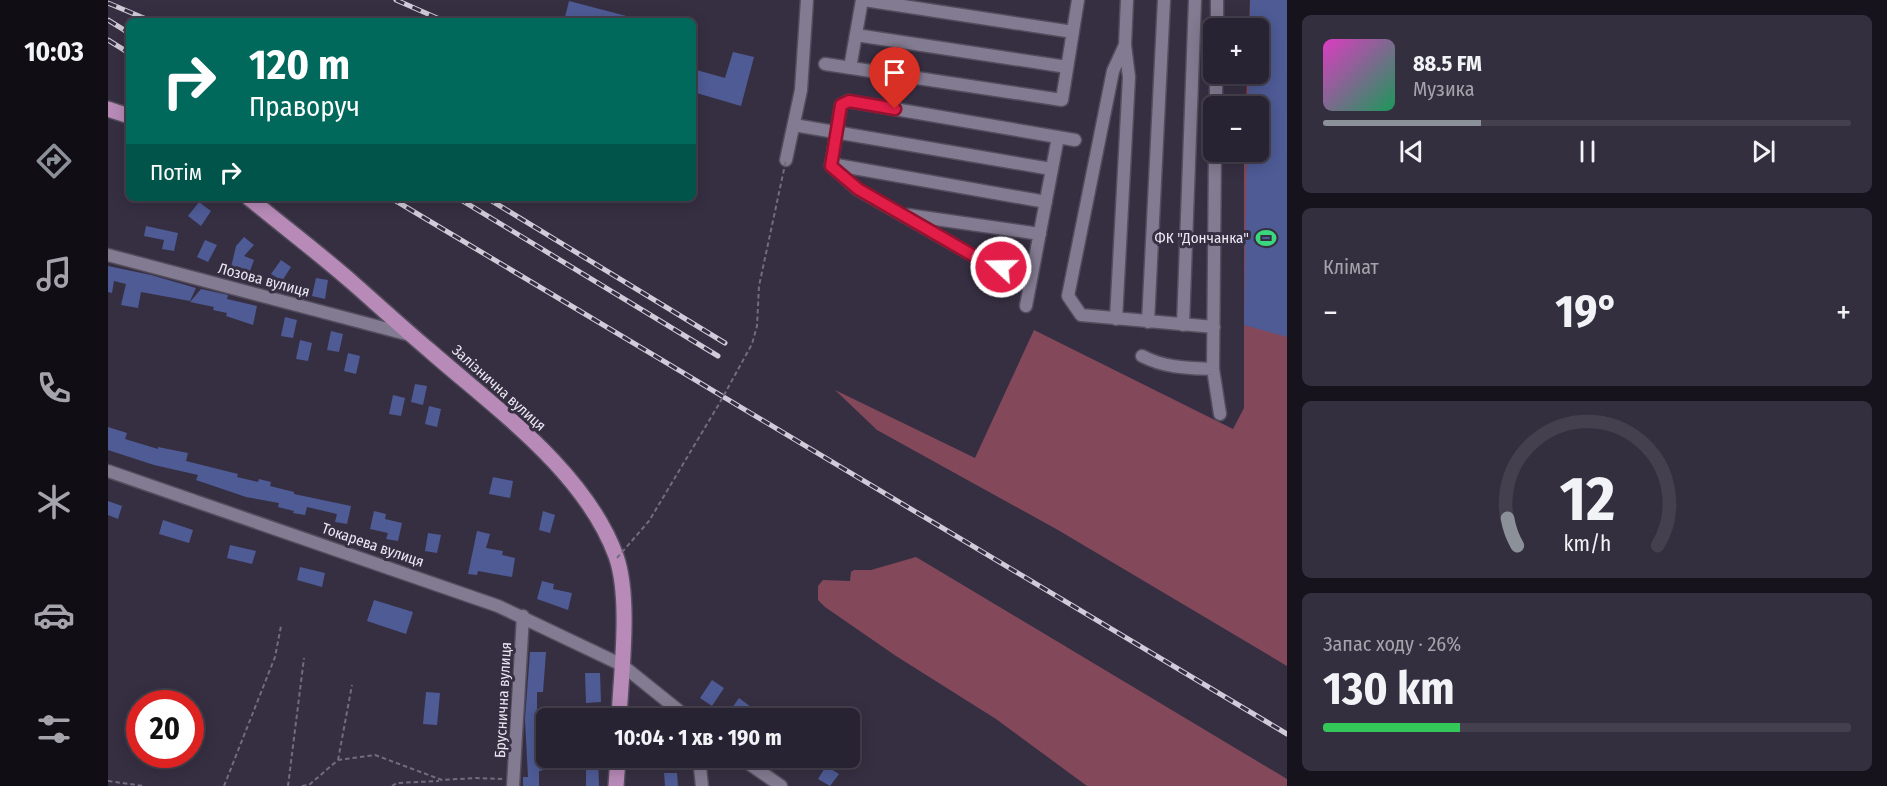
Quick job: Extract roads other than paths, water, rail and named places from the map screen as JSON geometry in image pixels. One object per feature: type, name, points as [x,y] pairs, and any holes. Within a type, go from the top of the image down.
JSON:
[{"type":"main road","points":[[108,109],[126,115]]},
{"type":"main road","name":"Залізнична вулиця","points":[[253,201],[353,283],[524,432],[579,490],[602,524],[617,558],[622,583],[620,708]]},
{"type":"main road","points":[[616,786],[617,768]]},
{"type":"street","points":[[786,160],[801,90],[807,0]]},
{"type":"street","points":[[850,68],[863,0],[1073,32]]},
{"type":"street","points":[[825,64],[1062,100],[1078,0]]},
{"type":"street","points":[[1116,320],[1129,77],[1125,45],[1126,0]]},
{"type":"street","points":[[1148,322],[1164,0]]},
{"type":"street","points":[[1183,325],[1195,0]]},
{"type":"street","points":[[1217,0],[1217,18]]},
{"type":"street","points":[[856,35],[1068,67]]},
{"type":"street","points":[[1125,45],[1113,71],[1068,296],[1081,315],[1116,320],[1214,327]]},
{"type":"street","points":[[1032,274],[986,263],[858,189],[831,166],[841,105],[849,101],[1076,140]]},
{"type":"street","points":[[794,125],[1051,169]]},
{"type":"street","points":[[1026,306],[1058,137]]},
{"type":"street","points":[[1215,162],[1213,369],[1220,414]]},
{"type":"street","points":[[831,164],[1046,202]]},
{"type":"street","points":[[901,214],[1040,234]]},
{"type":"street","name":"Лозова вулиця","points":[[108,255],[411,335]]},
{"type":"street","points":[[1142,356],[1157,364],[1179,368],[1213,369]]},
{"type":"street","name":"Токарева вулиця","points":[[108,471],[392,568],[523,616],[622,665],[676,708]]},
{"type":"street","name":"Бруснична вулиця","points":[[513,782],[523,616]]},
{"type":"street","points":[[700,768],[702,786]]},
{"type":"street","points":[[755,768],[781,786]]},
{"type":"railway","points":[[396,0],[437,18]]},
{"type":"railway","points":[[108,3],[144,18]]},
{"type":"railway","points":[[108,20],[126,31]]},
{"type":"railway","points":[[108,40],[126,51]]},
{"type":"railway","points":[[396,201],[1287,734]]},
{"type":"railway","points":[[463,201],[718,356]]},
{"type":"railway","points":[[492,201],[725,343]]},
{"type":"place","name":"ФК \"Дончанка\"","points":[[1266,238]]}]
